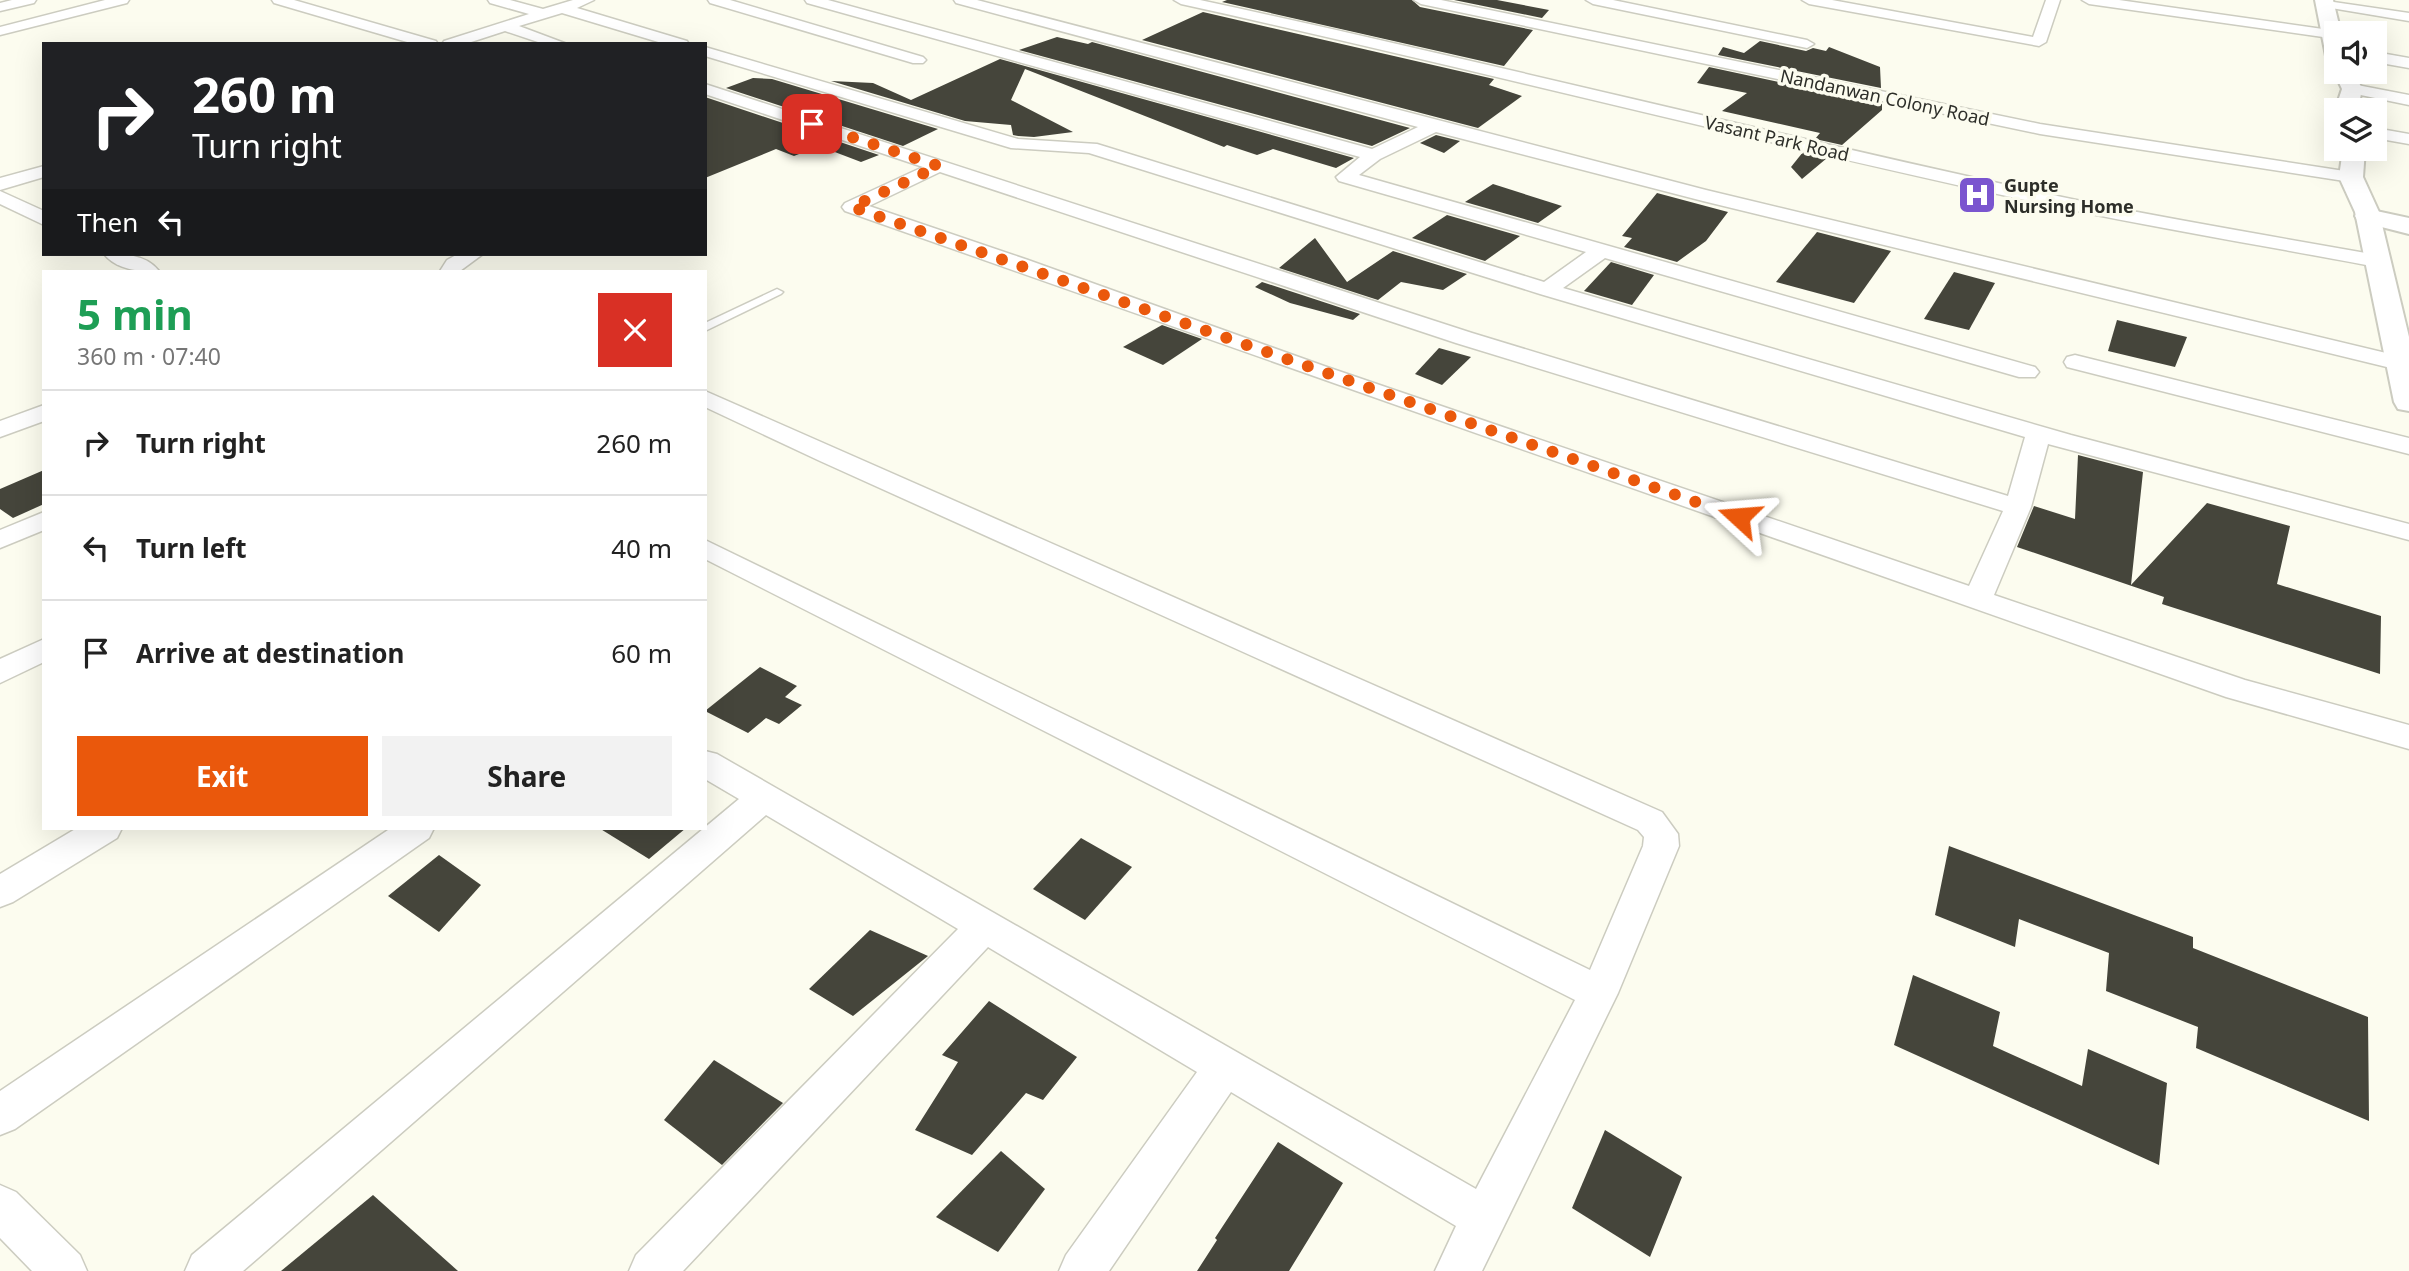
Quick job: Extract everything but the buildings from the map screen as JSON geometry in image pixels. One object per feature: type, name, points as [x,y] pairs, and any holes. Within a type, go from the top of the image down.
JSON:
[{"type":"main road","points":[[2324,1],[2328,21]]},
{"type":"main road","points":[[2353,161],[2351,177],[2367,216],[2409,402]]},
{"type":"main road","points":[[2367,216],[2409,226]]},
{"type":"street","points":[[0,7],[29,0]]},
{"type":"street","points":[[0,31],[122,0]]},
{"type":"street","points":[[279,0],[424,42]]},
{"type":"street","points":[[495,0],[544,14]]},
{"type":"street","points":[[455,42],[587,0]]},
{"type":"street","points":[[715,0],[918,60]]},
{"type":"street","points":[[812,0],[1374,155]]},
{"type":"street","points":[[961,0],[1434,127],[2399,363]]},
{"type":"street","name":"Vasant Park Road","points":[[1181,0],[1424,53],[1721,126],[2052,200],[2376,261]]},
{"type":"street","name":"Nandanwan Colony Road","points":[[1421,0],[2040,129],[2351,177]]},
{"type":"street","points":[[1593,0],[1807,44]]},
{"type":"street","points":[[1809,0],[2039,42],[2053,0]]},
{"type":"street","points":[[2089,0],[2324,45]]},
{"type":"street","points":[[2324,1],[2409,16]]},
{"type":"street","points":[[562,8],[675,42]]},
{"type":"street","points":[[504,26],[554,42]]},
{"type":"street","points":[[707,52],[1017,144],[1091,148],[1547,290],[2039,433],[2409,532]]},
{"type":"street","points":[[2387,59],[2409,63]]},
{"type":"street","points":[[707,90],[1465,338],[2018,508]]},
{"type":"street","points":[[2348,90],[2409,100]]},
{"type":"street","points":[[1434,127],[1374,155],[1345,177],[2027,372]]},
{"type":"street","points":[[2387,135],[2409,139]]},
{"type":"street","points":[[939,166],[852,207],[2238,689],[2409,737]]},
{"type":"street","points":[[0,184],[42,172]]},
{"type":"street","points":[[0,197],[42,218]]},
{"type":"street","points":[[1547,290],[1602,250]]},
{"type":"street","points":[[118,256],[147,270]]},
{"type":"street","points":[[451,270],[454,264],[469,256]]},
{"type":"street","points":[[2075,362],[2409,446]]},
{"type":"street","points":[[707,399],[829,456],[1650,821],[1661,834],[1661,846],[1599,993],[1458,1271]]},
{"type":"street","points":[[0,430],[42,413]]},
{"type":"street","points":[[1977,600],[2018,508],[2039,433]]},
{"type":"street","points":[[0,540],[42,521]]},
{"type":"street","points":[[707,549],[1599,993]]},
{"type":"street","points":[[0,672],[42,650]]},
{"type":"street","points":[[707,764],[1484,1218]]},
{"type":"street","points":[[208,1271],[764,797]]},
{"type":"street","points":[[0,892],[101,830]]},
{"type":"street","points":[[0,1115],[414,830]]},
{"type":"street","points":[[652,1271],[985,926]]},
{"type":"street","points":[[1082,1271],[1224,1066]]},
{"type":"street","points":[[0,1207],[64,1271]]},
{"type":"lane","points":[[707,327],[777,292]]},
{"type":"place","name":"Gupte Nursing Home","points":[[1977,195]]},
{"type":"route","points":[[812,124],[939,166],[852,207],[1739,517]]}]
